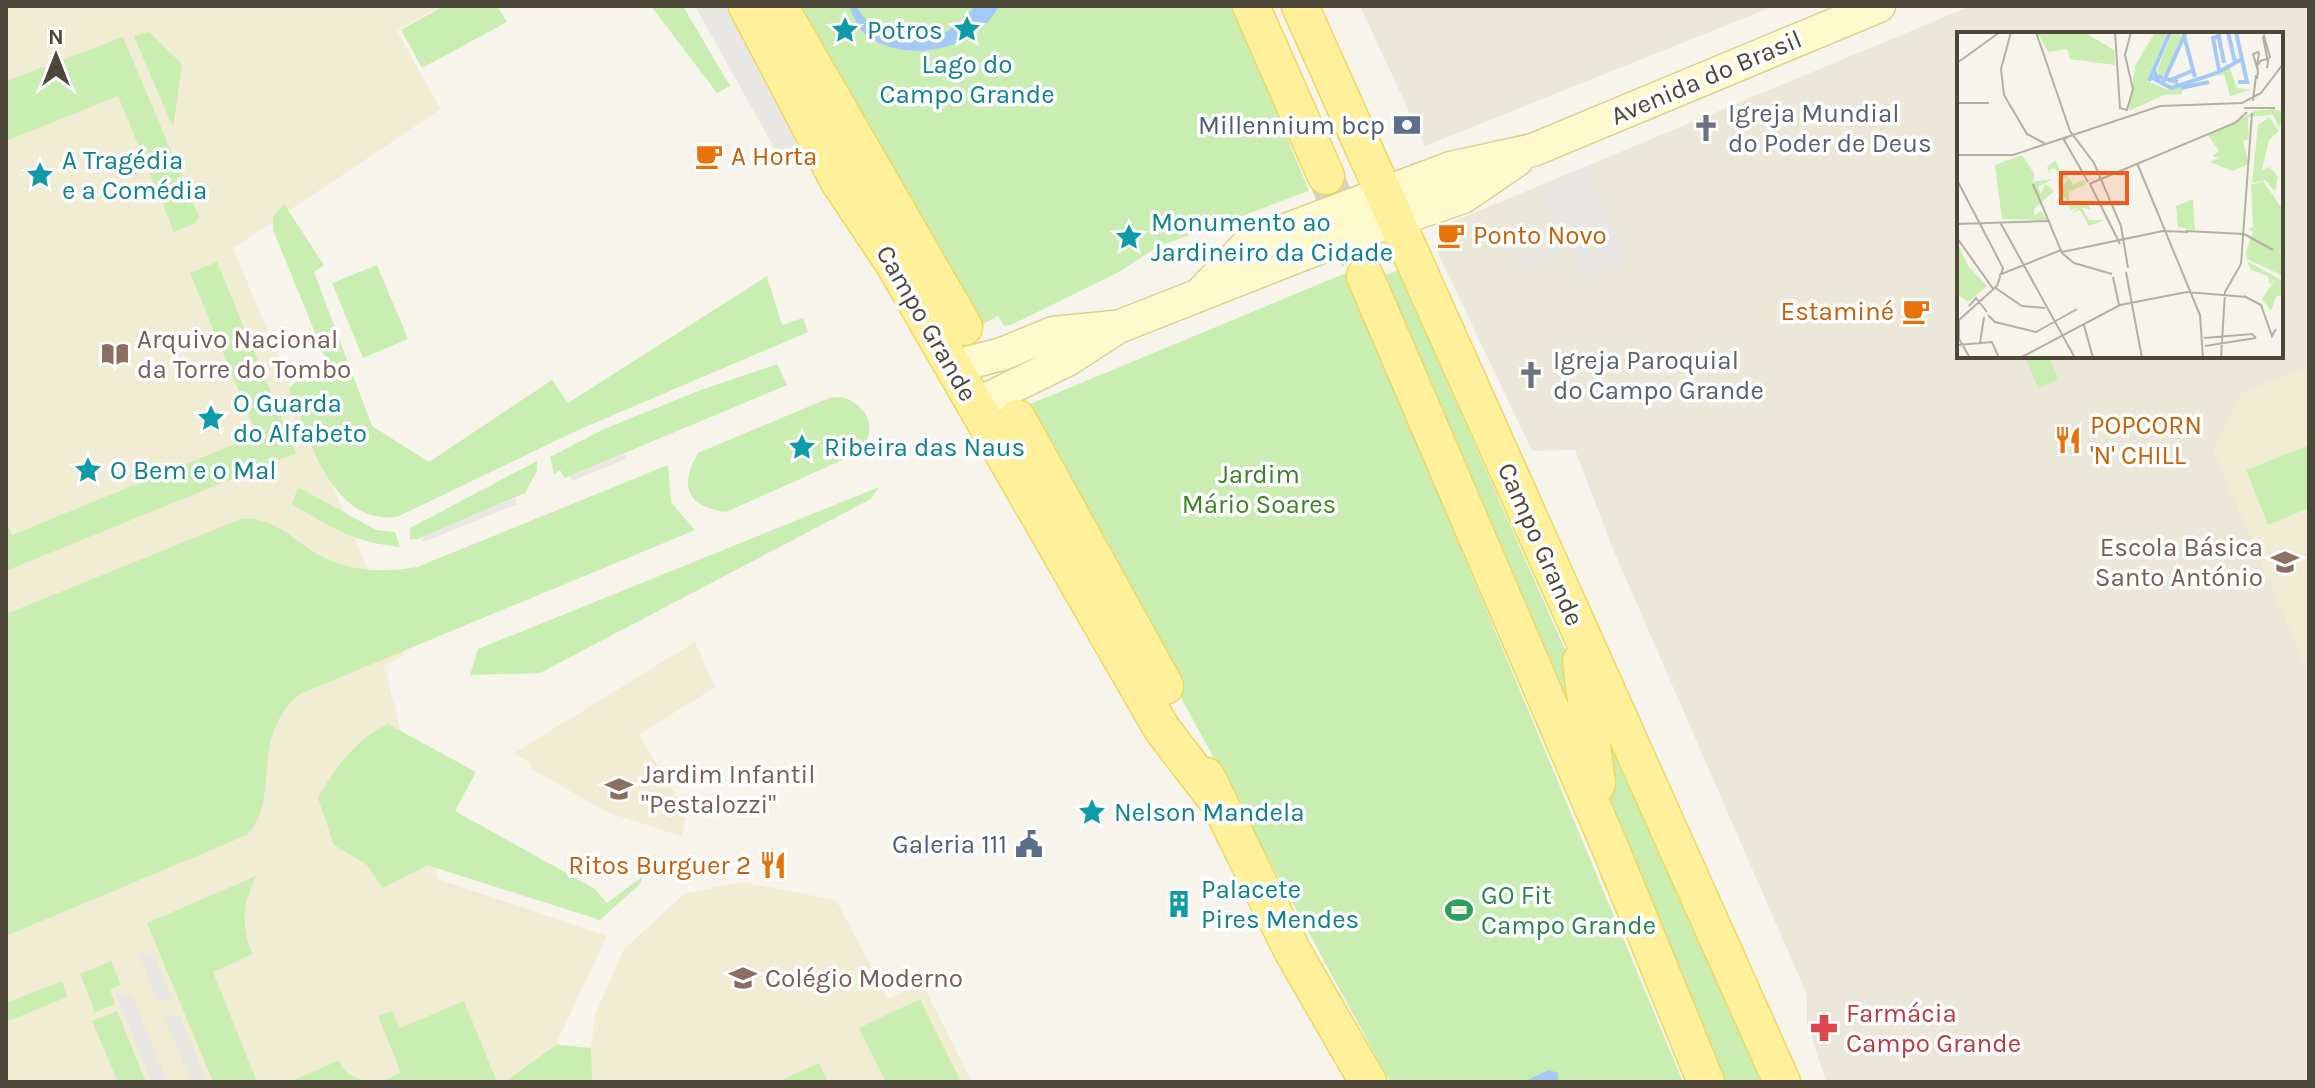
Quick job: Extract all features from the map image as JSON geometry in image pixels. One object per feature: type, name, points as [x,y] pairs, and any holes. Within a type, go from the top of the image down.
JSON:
[{"type":"main road","name":"Campo Grande","points":[[747,6],[838,180],[894,264],[1162,729],[1215,798]]},
{"type":"main road","name":"Campo Grande","points":[[779,6],[964,327]]},
{"type":"main road","points":[[1251,6],[1326,176]]},
{"type":"main road","name":"Campo Grande","points":[[1300,6],[1782,1082]]},
{"type":"main road","name":"Avenida do Brasil","points":[[1118,327],[1391,207],[1463,197],[1533,150],[1879,6]]},
{"type":"main road","points":[[1365,276],[1612,852],[1706,1082]]},
{"type":"main road","points":[[952,367],[1002,354],[1053,333],[1118,327]]},
{"type":"main road","points":[[975,405],[1067,360],[1118,327]]},
{"type":"main road","name":"Campo Grande","points":[[1017,418],[1184,719],[1215,798],[1293,952],[1368,1082]]},
{"type":"main road","points":[[1578,627],[1594,771],[1612,852]]},
{"type":"shaded area","points":[[6,6],[441,6],[397,31],[441,109],[233,248],[404,656],[384,665],[438,879],[607,936],[556,1044],[591,1048],[595,1015],[624,949],[684,894],[741,882],[836,900],[888,999],[922,983],[972,1082],[6,1082]]},
{"type":"shaded area","points":[[695,6],[731,6],[801,140],[797,153],[784,156],[777,153]]},
{"type":"shaded area","points":[[1360,6],[1774,6],[1425,146]]},
{"type":"shaded area","points":[[1971,6],[2309,6],[2309,1078],[2298,1082],[1826,1082],[1807,1023],[1807,995],[1613,549],[1575,450],[1532,451],[1437,251],[1447,224]]},
{"type":"shaded area","points":[[1588,168],[1627,260],[1583,279],[1571,250],[1523,270],[1518,260],[1561,241],[1539,188]]},
{"type":"shaded area","name":"Escola Básica Santo António","points":[[2309,366],[2309,674],[2213,450],[2242,393]]},
{"type":"shaded area","points":[[624,454],[626,459],[572,481],[570,476]]},
{"type":"shaded area","points":[[515,498],[517,504],[424,542],[422,537]]},
{"type":"shaded area","points":[[695,642],[715,687],[639,735],[687,813],[681,836],[609,813],[531,769],[530,763],[514,753]]},
{"type":"shaded area","points":[[138,953],[155,956],[173,1001],[157,999]]},
{"type":"shaded area","points":[[115,993],[132,996],[168,1082],[152,1082]]},
{"type":"shaded area","points":[[163,1014],[180,1016],[207,1082],[191,1082]]},
{"type":"green space","points":[[444,6],[497,6],[507,22],[422,68],[401,30]]},
{"type":"green space","points":[[651,6],[683,6],[730,86],[717,93]]},
{"type":"green space","points":[[790,6],[1233,6],[1309,191],[1157,247],[1119,272],[1011,325],[1004,326],[998,316],[977,327]]},
{"type":"green space","points":[[149,32],[182,64],[173,128],[134,36]]},
{"type":"green space","points":[[123,37],[199,217],[195,223],[174,232],[118,96],[9,140],[6,131],[6,81]]},
{"type":"green space","points":[[284,204],[324,265],[314,272],[372,426],[429,462],[552,380],[568,403],[767,276],[782,325],[803,318],[808,332],[576,431],[397,517],[374,516],[355,507],[339,493],[325,474],[289,388],[325,357],[273,230],[273,217]]},
{"type":"green space","points":[[217,262],[296,453],[8,570],[6,522],[12,535],[257,435],[190,273]]},
{"type":"green space","points":[[377,265],[408,339],[363,358],[332,283]]},
{"type":"green space","points":[[1398,270],[1570,661],[1579,731],[1381,277]]},
{"type":"green space","name":"Jardim Mário Soares","points":[[1346,273],[1683,1082],[1390,1082],[1023,407]]},
{"type":"green space","points":[[2026,358],[2050,358],[2058,380],[2038,388]]},
{"type":"green space","points":[[777,364],[787,385],[565,478],[560,470],[554,474],[550,457],[604,429]]},
{"type":"green space","points":[[842,397],[852,401],[865,413],[870,429],[868,438],[856,454],[726,512],[703,505],[690,493],[689,476],[698,453],[829,398]]},
{"type":"green space","points":[[2309,445],[2309,508],[2268,525],[2246,470]]},
{"type":"green space","points":[[537,461],[537,471],[525,493],[418,539],[410,539],[410,528]]},
{"type":"green space","points":[[668,465],[671,502],[695,530],[300,694],[284,711],[274,729],[263,803],[247,835],[6,936],[6,614],[241,519],[273,525],[319,555],[343,565],[379,570],[417,567]]},
{"type":"green space","points":[[298,487],[376,530],[395,532],[400,547],[355,538],[319,520],[292,504]]},
{"type":"green space","points":[[879,487],[871,499],[540,673],[470,675],[478,649]]},
{"type":"green space","points":[[388,724],[476,772],[455,811],[595,889],[607,903],[643,876],[640,884],[600,920],[427,865],[383,888],[367,865],[334,845],[318,798],[347,755],[365,738]]},
{"type":"green space","points":[[1602,724],[1764,1082],[1721,1082],[1608,805]]},
{"type":"green space","points":[[256,876],[245,915],[246,934],[253,954],[213,972],[257,1082],[213,1082],[147,923]]},
{"type":"green space","points":[[111,961],[121,985],[110,990],[115,1004],[95,1012],[80,974]]},
{"type":"green space","points":[[62,981],[67,997],[6,1022],[6,1003]]},
{"type":"green space","points":[[920,999],[961,1082],[886,1082],[859,1028]]},
{"type":"green space","points":[[464,1001],[497,1082],[381,1082],[401,1073],[378,1016],[392,1011],[400,1028]]},
{"type":"green space","points":[[117,1011],[146,1082],[118,1082],[92,1021]]},
{"type":"green space","points":[[556,1045],[591,1048],[592,1082],[505,1082]]},
{"type":"green space","points":[[338,1061],[348,1074],[366,1082],[297,1082],[296,1079]]},
{"type":"green space","points":[[819,1063],[828,1082],[777,1082]]},
{"type":"water","name":"Lago do Campo Grande","points":[[849,6],[856,6],[868,22],[882,32],[898,39],[914,40],[931,38],[947,31],[962,21],[975,6],[999,6],[974,34],[938,49],[918,51],[880,43],[864,33]]},
{"type":"water","points":[[1549,1070],[1558,1073],[1558,1082],[1523,1082]]},
{"type":"tunnel","points":[[1326,176],[1365,276]]},
{"type":"place","name":"Lago do Campo Grande","points":[[967,29]]},
{"type":"place","name":"Potros","points":[[845,30]]},
{"type":"place","name":"Millennium bcp","points":[[1407,125]]},
{"type":"place","name":"Igreja Mundial do Poder de Deus","points":[[1706,128]]},
{"type":"place","name":"A Horta","points":[[709,156]]},
{"type":"place","name":"A Tragédia e a Comédia","points":[[40,175]]},
{"type":"place","name":"Ponto Novo","points":[[1451,235]]},
{"type":"place","name":"Monumento ao Jardineiro da Cidade","points":[[1129,237]]},
{"type":"place","name":"Estaminé","points":[[1916,311]]},
{"type":"place","name":"Arquivo Nacional da Torre do Tombo","points":[[115,354]]},
{"type":"place","name":"Igreja Paroquial do Campo Grande","points":[[1531,375]]},
{"type":"place","name":"O Guarda do Alfabeto","points":[[211,418]]},
{"type":"place","name":"POPCORN 'N' CHILL","points":[[2068,440]]},
{"type":"place","name":"Ribeira das Naus","points":[[802,447]]},
{"type":"place","name":"O Bem e o Mal","points":[[88,470]]},
{"type":"place","name":"Escola Básica Santo António","points":[[2285,562]]},
{"type":"place","name":"Jardim Infantil \"Pestalozzi\"","points":[[619,789]]},
{"type":"place","name":"Nelson Mandela","points":[[1092,812]]},
{"type":"place","name":"Galeria 111","points":[[1029,844]]},
{"type":"place","name":"Ritos Burguer 2","points":[[773,865]]},
{"type":"place","name":"Palacete Pires Mendes","points":[[1179,904]]},
{"type":"place","name":"GO Fit Campo Grande","points":[[1459,910]]},
{"type":"place","name":"Colégio Moderno","points":[[743,978]]},
{"type":"place","name":"Farmácia Campo Grande","points":[[1824,1028]]}]
